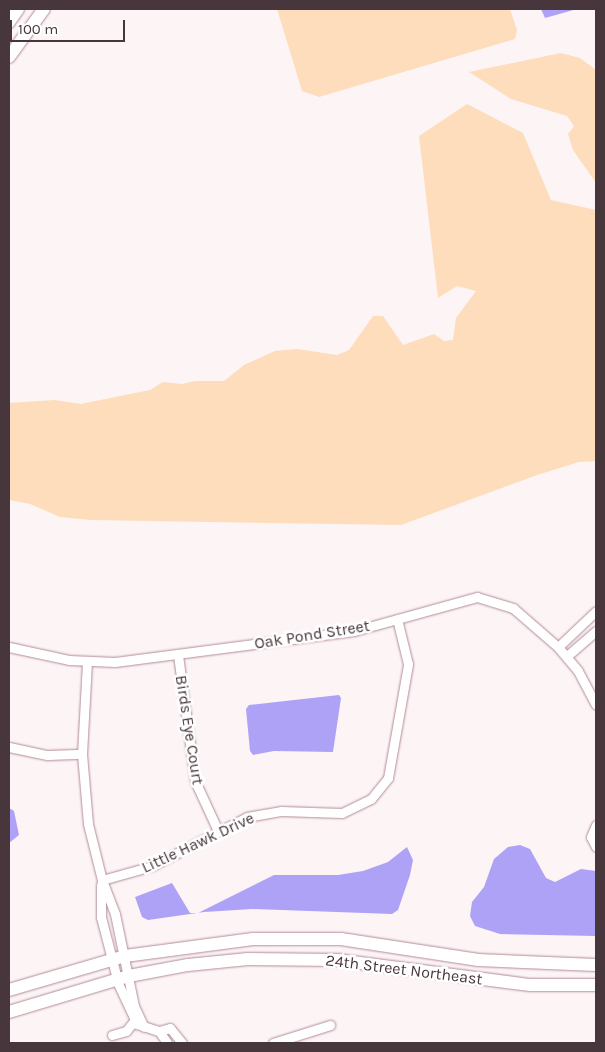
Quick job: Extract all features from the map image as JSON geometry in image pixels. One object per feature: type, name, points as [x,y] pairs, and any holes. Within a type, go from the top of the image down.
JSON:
[{"type":"street","points":[[9,22],[18,9]]},
{"type":"street","points":[[9,57],[44,9]]},
{"type":"street","name":"Oak Pond Street","points":[[9,647],[87,662],[178,655],[354,631],[461,600],[495,600],[513,608],[567,656],[596,705]]},
{"type":"street","points":[[558,647],[596,611]]},
{"type":"street","name":"Little Hawk Drive","points":[[102,880],[152,866],[218,831],[267,812],[342,813],[358,808],[380,790],[388,778],[393,762],[408,664],[398,619]]},
{"type":"street","points":[[567,656],[596,630]]},
{"type":"street","name":"Birds Eye Court","points":[[178,655],[195,781],[218,831]]},
{"type":"street","points":[[87,662],[82,754],[88,824],[102,880],[114,912],[125,956],[120,978],[134,1021],[144,1027],[159,1031],[170,1028],[182,1043]]},
{"type":"street","points":[[9,746],[48,754],[82,754]]},
{"type":"street","points":[[596,826],[591,837],[596,847]]},
{"type":"street","points":[[102,880],[101,917],[112,960],[144,1027]]},
{"type":"street","name":"24th Street Northeast","points":[[9,990],[125,956],[253,939],[340,939],[478,960],[596,965]]},
{"type":"street","name":"24th Street Northeast","points":[[9,1012],[120,978],[188,965],[291,958],[378,964],[530,985],[596,985]]},
{"type":"street","points":[[112,1036],[126,1031],[134,1021]]},
{"type":"street","points":[[273,1043],[284,1042],[330,1025]]},
{"type":"street","points":[[159,1031],[167,1043]]},
{"type":"shaded area","points":[[277,9],[510,9],[517,30],[515,39],[319,97],[302,91]]},
{"type":"shaded area","points":[[541,9],[577,9],[545,18]]},
{"type":"shaded area","points":[[561,53],[580,58],[596,70],[596,183],[573,150],[568,134],[574,126],[567,116],[511,99],[469,72]]},
{"type":"shaded area","points":[[467,104],[523,133],[551,200],[596,210],[596,461],[579,462],[537,475],[401,525],[90,520],[60,517],[30,504],[9,500],[9,403],[55,400],[81,404],[150,390],[163,382],[182,384],[195,381],[224,381],[244,365],[275,351],[297,349],[337,355],[349,350],[373,316],[383,316],[403,345],[434,334],[444,341],[453,340],[456,318],[476,291],[457,286],[438,298],[419,136]]},
{"type":"shaded area","points":[[339,695],[341,698],[333,752],[274,751],[253,755],[250,751],[246,709],[249,705]]},
{"type":"shaded area","points":[[9,808],[14,811],[19,835],[9,843]]},
{"type":"shaded area","points":[[520,845],[530,849],[546,878],[555,882],[581,869],[596,871],[596,936],[500,934],[475,926],[470,916],[472,902],[484,887],[494,859],[508,847]]},
{"type":"shaded area","points":[[407,847],[413,860],[398,910],[392,914],[252,909],[198,913],[274,875],[338,875],[363,871],[388,862]]},
{"type":"shaded area","points":[[172,883],[190,913],[197,913],[148,920],[142,917],[135,897]]}]
